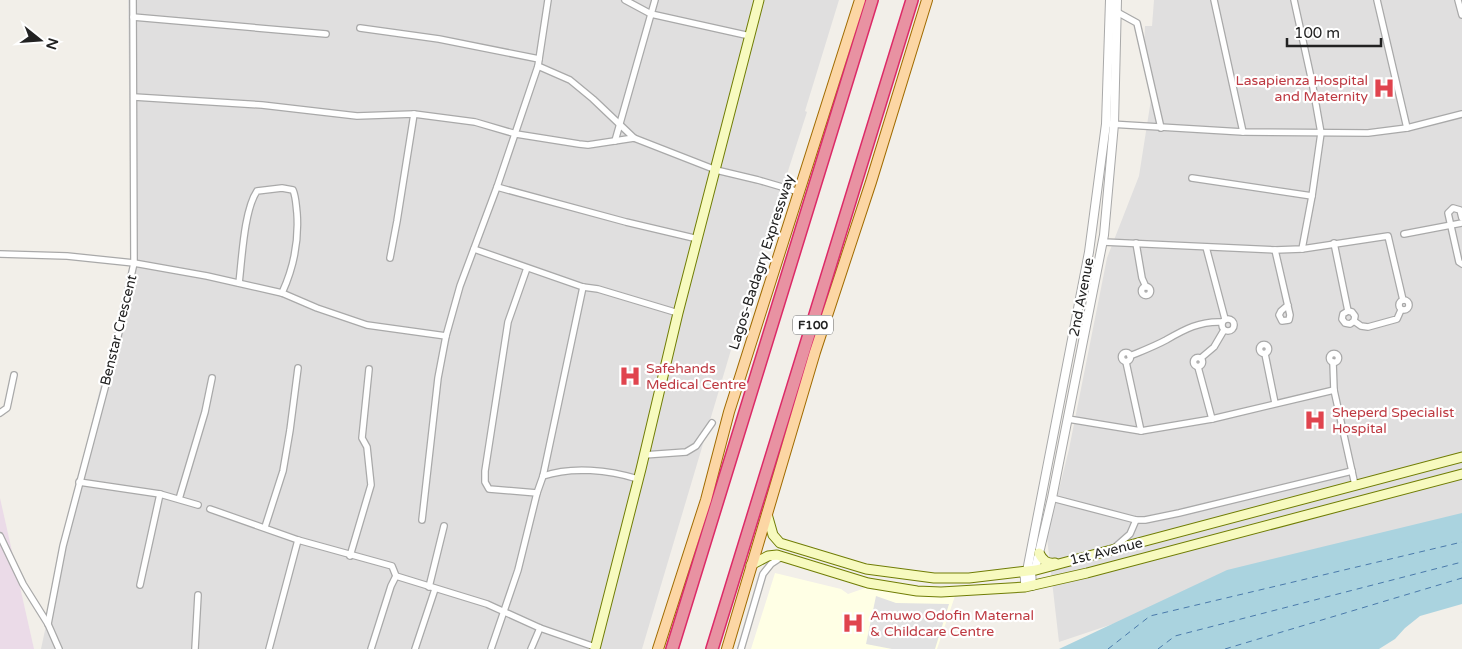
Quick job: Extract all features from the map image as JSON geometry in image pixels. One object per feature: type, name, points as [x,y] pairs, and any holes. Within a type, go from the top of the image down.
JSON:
[{"type":"highway","name":"Lagos-Badagry Expressway","points":[[672,649],[872,0]]},
{"type":"highway","name":"F100","points":[[712,649],[912,0]]},
{"type":"main road","points":[[595,648],[678,313],[759,0]]},
{"type":"main road","name":"Lagos-Badagry Expressway","points":[[658,649],[706,500],[729,412],[860,0]]},
{"type":"main road","points":[[728,649],[766,513],[815,352],[871,182],[927,0]]},
{"type":"main road","name":"1st Avenue","points":[[766,513],[773,535],[780,543],[866,569],[942,578],[969,578],[1027,572],[1462,457]]},
{"type":"main road","points":[[1431,465],[1436,481]]},
{"type":"main road","name":"1st Avenue","points":[[751,565],[768,556],[783,556],[848,578],[909,590],[941,592],[1028,586],[1087,573],[1462,474]]},
{"type":"main road","points":[[1039,553],[1042,559],[1050,564],[1058,563]]},
{"type":"street","name":"Benstar Crescent","points":[[48,624],[63,546],[114,350],[134,263],[133,0]]},
{"type":"street","points":[[422,520],[436,387],[446,336],[460,286],[516,134],[539,63],[548,0]]},
{"type":"street","points":[[624,0],[651,14],[750,36]]},
{"type":"street","points":[[615,141],[655,0]]},
{"type":"street","name":"2nd Avenue","points":[[1028,586],[1027,571],[1083,287],[1106,124],[1110,0]]},
{"type":"street","name":"2nd Avenue","points":[[1027,572],[1036,566],[1052,498],[1103,242],[1114,124],[1117,0]]},
{"type":"street","points":[[1214,0],[1243,132]]},
{"type":"street","points":[[1294,0],[1321,133],[1302,250]]},
{"type":"street","points":[[1377,0],[1407,128]]},
{"type":"street","points":[[1458,0],[1462,15]]},
{"type":"street","points":[[1117,12],[1137,23],[1161,128]]},
{"type":"street","points":[[133,17],[326,34]]},
{"type":"street","points":[[360,28],[439,39],[539,63],[570,80],[634,138],[716,170],[799,192]]},
{"type":"street","points":[[134,96],[262,105],[357,116],[414,114],[475,122],[516,134],[579,144],[634,138]]},
{"type":"street","points":[[390,258],[414,114]]},
{"type":"street","points":[[1106,124],[1243,132],[1368,133],[1407,128],[1462,114]]},
{"type":"street","points":[[1192,178],[1312,196]]},
{"type":"street","points":[[497,187],[626,222],[698,239]]},
{"type":"street","points":[[239,283],[249,208],[254,196],[257,191],[282,188],[293,190],[296,195],[298,240],[291,270],[282,293]]},
{"type":"street","points":[[1462,218],[1460,210],[1453,208],[1448,213],[1459,262],[1462,264]]},
{"type":"street","points":[[1404,234],[1462,223]]},
{"type":"street","points":[[1103,242],[1302,250],[1334,243],[1388,236],[1403,300],[1407,300],[1408,308],[1401,310],[1397,319],[1390,322],[1361,326],[1354,321]]},
{"type":"street","points":[[1136,243],[1142,278],[1146,287]]},
{"type":"street","points":[[1334,243],[1348,311]]},
{"type":"street","points":[[1206,247],[1224,330],[1214,347],[1201,358],[1202,365],[1198,366],[1212,419]]},
{"type":"street","points":[[474,249],[583,287],[598,289],[678,313]]},
{"type":"street","points":[[1275,250],[1288,305]]},
{"type":"street","points":[[0,254],[67,256],[134,263],[207,276],[282,293],[317,308],[367,324],[446,336]]},
{"type":"street","points":[[527,268],[508,322],[486,462],[485,482],[489,489],[538,493]]},
{"type":"street","points":[[491,649],[518,570],[543,476],[583,287]]},
{"type":"street","points":[[1348,311],[1352,312],[1355,316],[1354,321]]},
{"type":"street","points":[[1348,311],[1343,314],[1342,318],[1345,323],[1350,324],[1354,321]]},
{"type":"street","points":[[1141,431],[1128,359],[1188,328],[1229,318],[1233,321],[1233,329],[1229,331],[1224,330]]},
{"type":"street","points":[[1265,354],[1275,403]]},
{"type":"street","points":[[1333,362],[1334,390],[1355,485]]},
{"type":"street","points":[[265,527],[284,464],[298,368]]},
{"type":"street","points":[[350,556],[371,485],[367,447],[362,438],[369,369]]},
{"type":"street","points":[[0,413],[8,408],[14,374]]},
{"type":"street","points":[[179,499],[206,406],[212,378]]},
{"type":"street","points":[[1068,418],[1141,431],[1212,419],[1334,390]]},
{"type":"street","points":[[644,455],[686,452],[696,446],[712,423]]},
{"type":"street","points":[[543,476],[551,473],[585,471],[615,473],[638,479]]},
{"type":"street","points":[[1052,498],[1136,520],[1145,520],[1352,471]]},
{"type":"street","points":[[79,482],[160,494],[198,505]]},
{"type":"street","points":[[140,585],[160,494]]},
{"type":"street","points":[[210,509],[298,540],[350,556],[392,566],[396,576],[371,649]]},
{"type":"street","points":[[1111,550],[1130,534],[1136,520]]},
{"type":"street","points":[[415,649],[432,588],[444,526]]},
{"type":"street","points":[[0,536],[23,584],[48,624],[59,649]]},
{"type":"street","points":[[269,649],[298,540]]},
{"type":"street","points":[[741,649],[763,574],[771,564],[783,556]]},
{"type":"street","points":[[396,576],[487,604],[540,628],[595,648]]},
{"type":"street","points":[[195,649],[198,596]]},
{"type":"street","points":[[531,649],[540,628]]},
{"type":"shaded area","points":[[128,0],[839,0],[805,111],[807,112],[739,323],[642,649],[41,649],[72,504],[131,261]]},
{"type":"shaded area","points":[[1154,0],[1462,0],[1462,521],[1259,575],[1059,642],[1047,538],[1069,449],[1107,258],[1139,176],[1152,93],[1144,46],[1145,26],[1152,26]]},
{"type":"shaded area","points":[[0,498],[34,649],[0,649]]},
{"type":"shaded area","name":"Amuwo Odofin Maternal & Childcare Centre","points":[[775,573],[841,589],[848,594],[865,588],[874,590],[875,586],[896,593],[955,596],[937,649],[751,649]]},
{"type":"shaded area","points":[[876,596],[896,603],[949,604],[935,649],[892,649],[866,644]]},
{"type":"water","points":[[1462,513],[1462,604],[1420,616],[1395,639],[1379,649],[1059,649],[1227,570]]},
{"type":"ferry route","points":[[1108,649],[1150,616],[1462,542]]},
{"type":"ferry route","points":[[1158,649],[1175,636],[1462,562]]},
{"type":"ferry route","points":[[1225,649],[1462,578]]},
{"type":"place","name":"Lasapienza Hospital and Maternity","points":[[1384,88]]},
{"type":"place","name":"Safehands Medical Centre","points":[[630,376]]},
{"type":"place","name":"Sheperd Specialist Hospital","points":[[1315,420]]},
{"type":"place","name":"Amuwo Odofin Maternal & Childcare Centre","points":[[853,623]]}]
